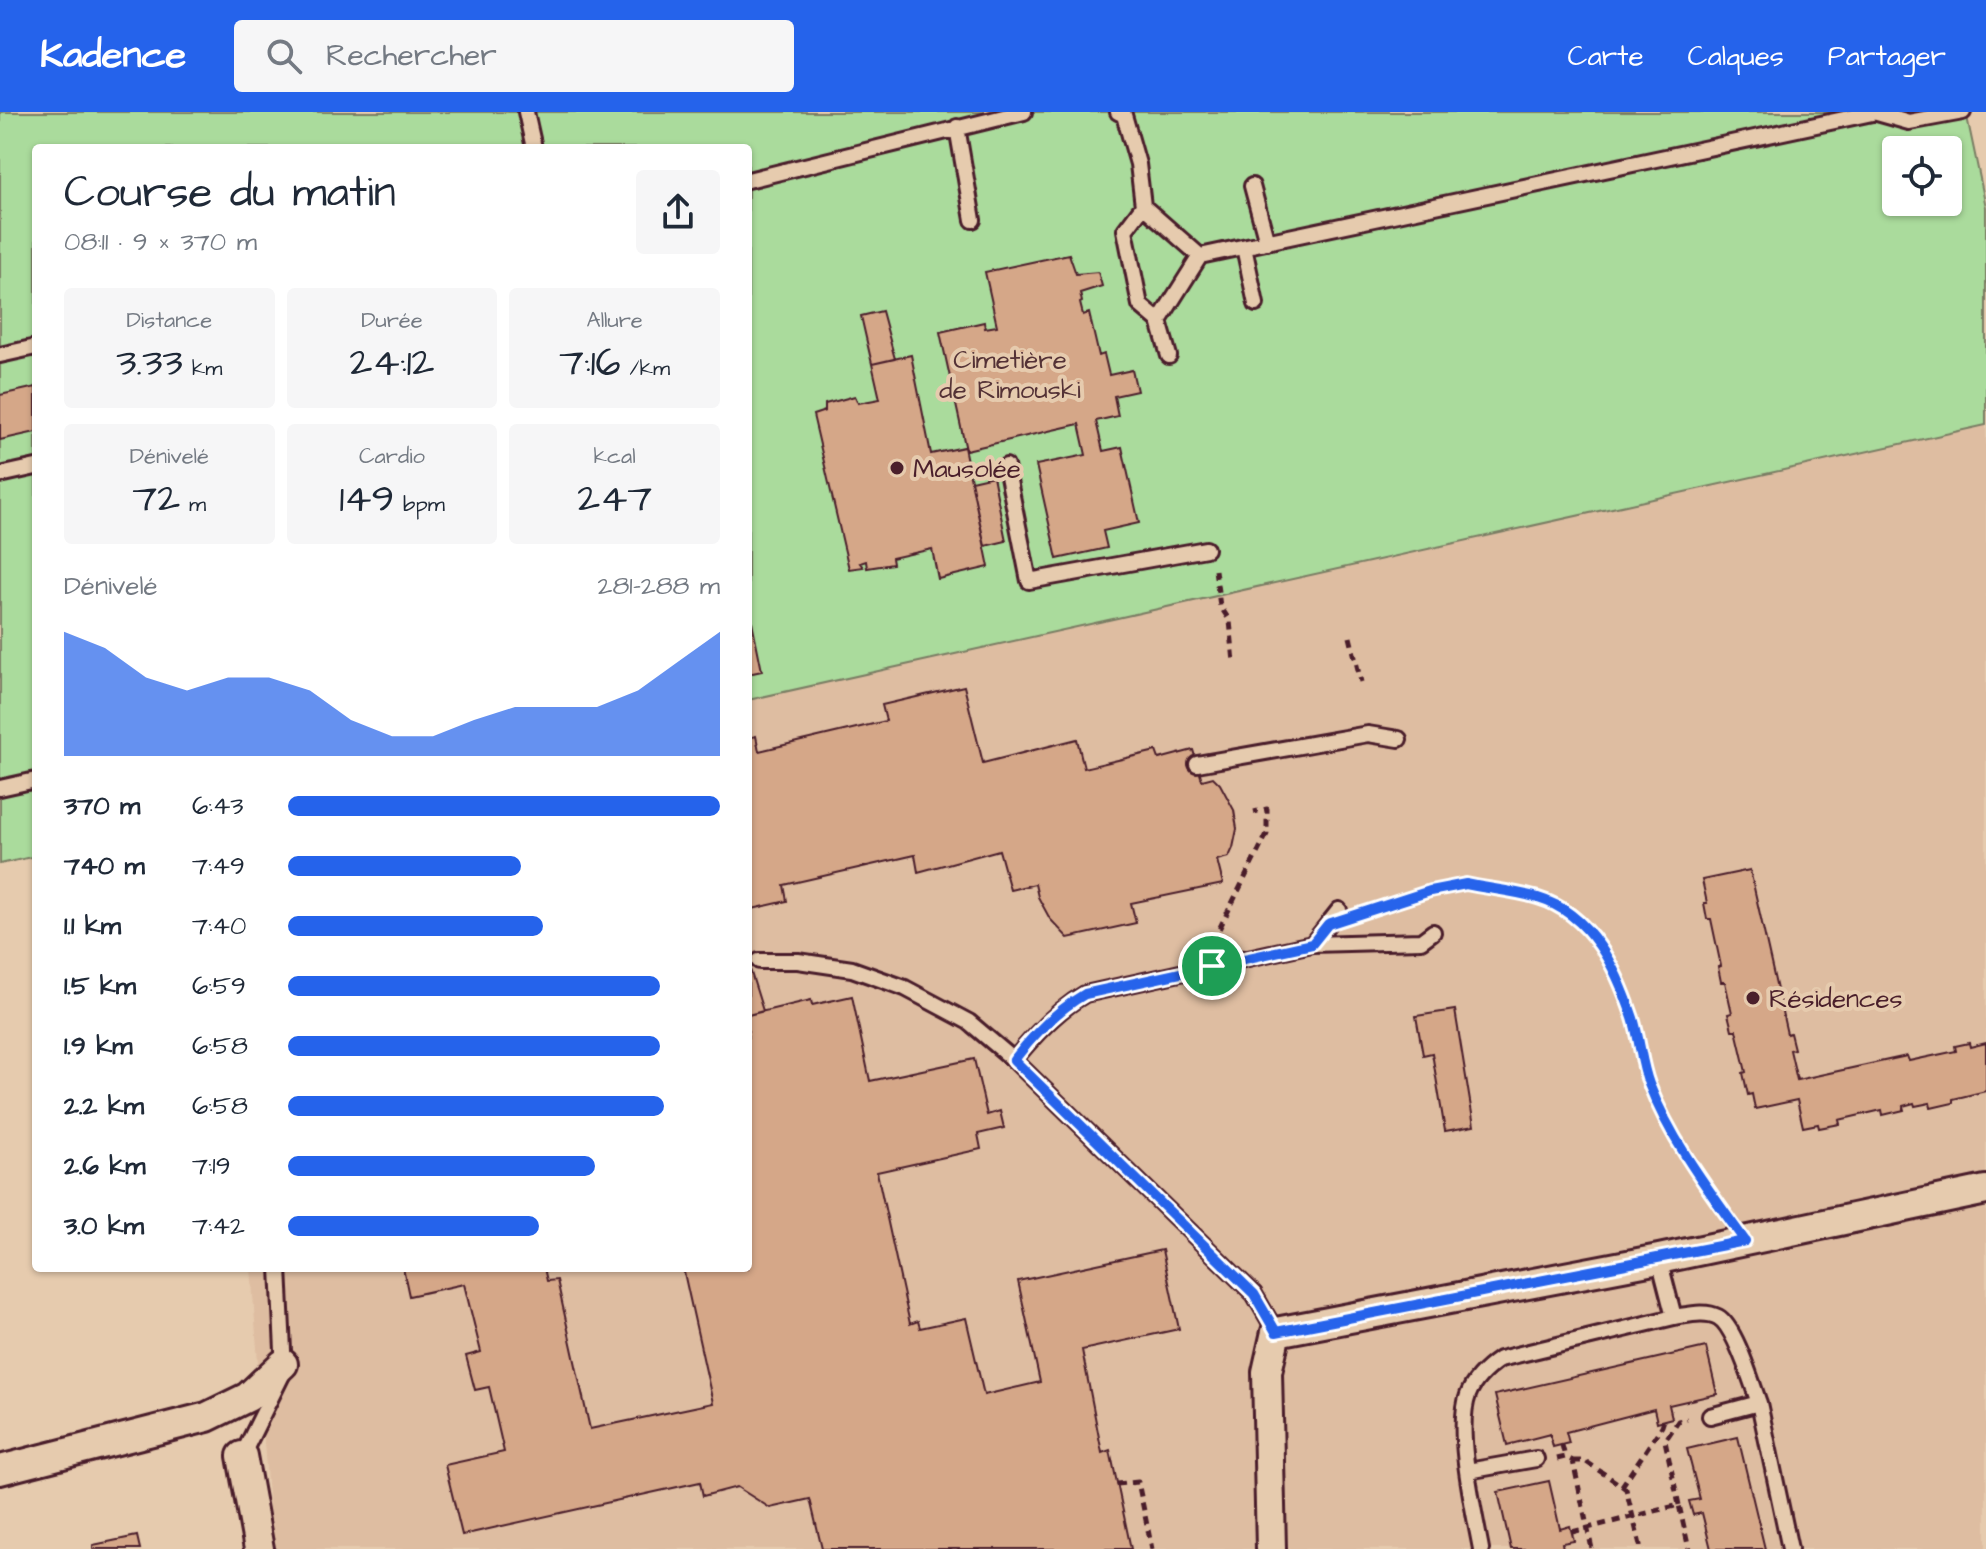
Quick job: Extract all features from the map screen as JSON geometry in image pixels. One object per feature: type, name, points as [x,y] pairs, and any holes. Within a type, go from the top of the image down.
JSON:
[{"type":"street","points":[[1271,1549],[1267,1372],[1276,1332],[1659,1259],[1986,1190]]},
{"type":"street","points":[[0,1470],[207,1417],[248,1397],[283,1364]]},
{"type":"street","points":[[242,1456],[259,1549]]},
{"type":"lane","points":[[526,112],[533,144]]},
{"type":"lane","points":[[752,179],[1024,112]]},
{"type":"lane","points":[[1118,112],[1124,115],[1138,164],[1143,206],[1200,256]]},
{"type":"lane","points":[[1159,321],[1200,256],[1877,112],[1909,122],[1963,112]]},
{"type":"lane","points":[[957,127],[973,220]]},
{"type":"lane","points":[[1252,186],[1267,242]]},
{"type":"lane","points":[[1143,206],[1125,230],[1140,305],[1159,321],[1169,356]]},
{"type":"lane","points":[[1244,247],[1256,304]]},
{"type":"lane","points":[[0,355],[32,348]]},
{"type":"lane","points":[[1006,466],[1029,581],[1210,555]]},
{"type":"lane","points":[[0,475],[32,468]]},
{"type":"lane","points":[[1197,764],[1368,734],[1399,739]]},
{"type":"lane","points":[[0,788],[32,781]]},
{"type":"lane","points":[[1312,944],[1339,910]]},
{"type":"lane","points":[[1014,1060],[1034,1035],[1067,1004],[1085,994],[1312,944],[1421,941],[1433,932]]},
{"type":"lane","points":[[759,961],[798,961],[852,969],[905,988],[969,1022],[1014,1060],[1254,1294],[1276,1332]]},
{"type":"lane","points":[[1659,1259],[1674,1317]]},
{"type":"lane","points":[[242,1456],[284,1371],[279,1272]]},
{"type":"lane","points":[[1481,1549],[1465,1441],[1468,1395],[1483,1371],[1500,1359],[1674,1317],[1703,1313],[1719,1317],[1729,1329],[1759,1403],[1790,1549]]},
{"type":"lane","points":[[1710,1416],[1759,1403]]},
{"type":"lane","points":[[1468,1471],[1536,1459]]},
{"type":"path","points":[[1210,555],[1220,606],[1230,621],[1234,662]]},
{"type":"path","points":[[1350,637],[1361,682]]},
{"type":"path","points":[[1212,966],[1211,945],[1267,834],[1267,809],[1254,812]]},
{"type":"path","points":[[1328,924],[1430,891],[1466,884],[1540,899],[1568,913],[1591,933],[1611,963],[1633,1019],[1649,1083],[1700,1177],[1745,1241]]},
{"type":"path","points":[[1622,1486],[1663,1423],[1710,1416]]},
{"type":"path","points":[[1678,1421],[1665,1441],[1689,1549]]},
{"type":"path","points":[[1562,1445],[1565,1457]]},
{"type":"path","points":[[1536,1459],[1545,1462],[1565,1457],[1585,1461],[1626,1489],[1641,1549]]},
{"type":"path","points":[[1573,1461],[1592,1549]]},
{"type":"path","points":[[1117,1484],[1138,1482],[1152,1549]]},
{"type":"path","points":[[1572,1532],[1679,1505]]},
{"type":"shaded area","points":[[1986,425],[1986,1549],[272,1549],[251,1272],[752,1272],[752,699]]},
{"type":"green space","name":"Cimetière de Rimouski","points":[[0,112],[1966,112],[1986,207],[1986,425],[752,699],[752,144],[32,144],[32,857],[0,864]]},
{"type":"building","points":[[1069,254],[1076,274],[1098,272],[1102,286],[1080,293],[1080,303],[1083,315],[1089,313],[1099,356],[1104,354],[1109,375],[1132,370],[1137,391],[1114,396],[1118,416],[1096,421],[1103,451],[1122,447],[1139,523],[1103,531],[1107,548],[1057,559],[1036,465],[1086,455],[1079,424],[966,450],[940,332],[984,322],[985,328],[997,326],[985,272]]},
{"type":"building","points":[[882,311],[895,359],[872,364],[861,316]]},
{"type":"building","name":"Mausolée","points":[[911,355],[931,454],[964,447],[989,567],[938,579],[932,549],[892,558],[893,564],[867,568],[866,561],[860,563],[863,567],[849,569],[813,415],[825,411],[825,404],[855,396],[858,403],[880,399],[872,364]]},
{"type":"building","points":[[32,388],[32,433],[0,440],[0,395]]},
{"type":"building","points":[[993,476],[1006,541],[985,546],[971,481]]},
{"type":"building","points":[[752,622],[762,671],[752,673]]},
{"type":"building","points":[[964,686],[983,763],[1077,739],[1084,768],[1156,751],[1159,759],[1193,750],[1202,780],[1213,777],[1234,810],[1237,829],[1233,848],[1229,857],[1217,860],[1223,884],[1131,903],[1136,923],[1068,938],[1050,919],[1035,884],[1010,890],[999,850],[918,872],[915,855],[784,885],[787,901],[752,909],[752,737],[756,736],[759,751],[886,721],[882,705]]},
{"type":"building","name":"Résidences","points":[[1750,870],[1787,1034],[1790,1033],[1794,1049],[1790,1050],[1797,1080],[1907,1056],[1909,1061],[1956,1051],[1955,1046],[1969,1043],[1970,1047],[1986,1043],[1986,1091],[1931,1108],[1930,1103],[1915,1106],[1914,1103],[1903,1106],[1904,1110],[1883,1115],[1882,1110],[1819,1128],[1818,1124],[1803,1127],[1797,1100],[1755,1109],[1752,1094],[1748,1095],[1736,1030],[1732,1030],[1728,1014],[1732,1013],[1725,982],[1721,982],[1718,967],[1721,966],[1711,919],[1707,919],[1702,880]]},
{"type":"building","points":[[752,976],[763,1011],[752,1014]]},
{"type":"building","points":[[852,996],[870,1081],[974,1059],[987,1115],[1000,1111],[1004,1128],[978,1134],[981,1149],[877,1172],[910,1324],[918,1321],[920,1328],[966,1318],[984,1395],[1040,1382],[1018,1281],[1162,1250],[1179,1329],[1082,1350],[1102,1453],[1110,1450],[1131,1549],[822,1549],[810,1499],[770,1508],[737,1487],[703,1496],[700,1482],[462,1535],[445,1465],[504,1452],[489,1387],[475,1390],[466,1356],[481,1352],[464,1284],[409,1296],[404,1272],[545,1272],[547,1281],[557,1280],[590,1429],[713,1403],[684,1272],[752,1272],[752,1014],[811,1000],[812,1005]]},
{"type":"building","points":[[1455,1010],[1474,1126],[1445,1131],[1432,1053],[1423,1055],[1416,1016]]},
{"type":"building","points":[[1706,1347],[1717,1394],[1669,1405],[1672,1418],[1657,1422],[1654,1409],[1566,1432],[1569,1443],[1553,1447],[1550,1434],[1507,1445],[1495,1395]]},
{"type":"building","points":[[1738,1437],[1765,1549],[1711,1549],[1702,1513],[1693,1515],[1689,1501],[1700,1499],[1687,1449]]},
{"type":"building","points":[[1549,1481],[1560,1529],[1570,1526],[1574,1541],[1562,1543],[1563,1549],[1511,1549],[1498,1492]]},
{"type":"building","points":[[137,1536],[140,1549],[93,1549],[93,1545]]},
{"type":"place","name":"Mausolée","points":[[897,468]]},
{"type":"place","name":"Résidences","points":[[1753,998]]},
{"type":"route","points":[[1466,884],[1540,899],[1568,913],[1591,933],[1611,963],[1633,1019],[1649,1083],[1700,1177],[1745,1241],[1276,1332],[1254,1294],[1014,1060],[1034,1035],[1067,1004],[1085,994],[1212,966],[1312,944],[1328,924],[1430,891],[1466,884]]}]
